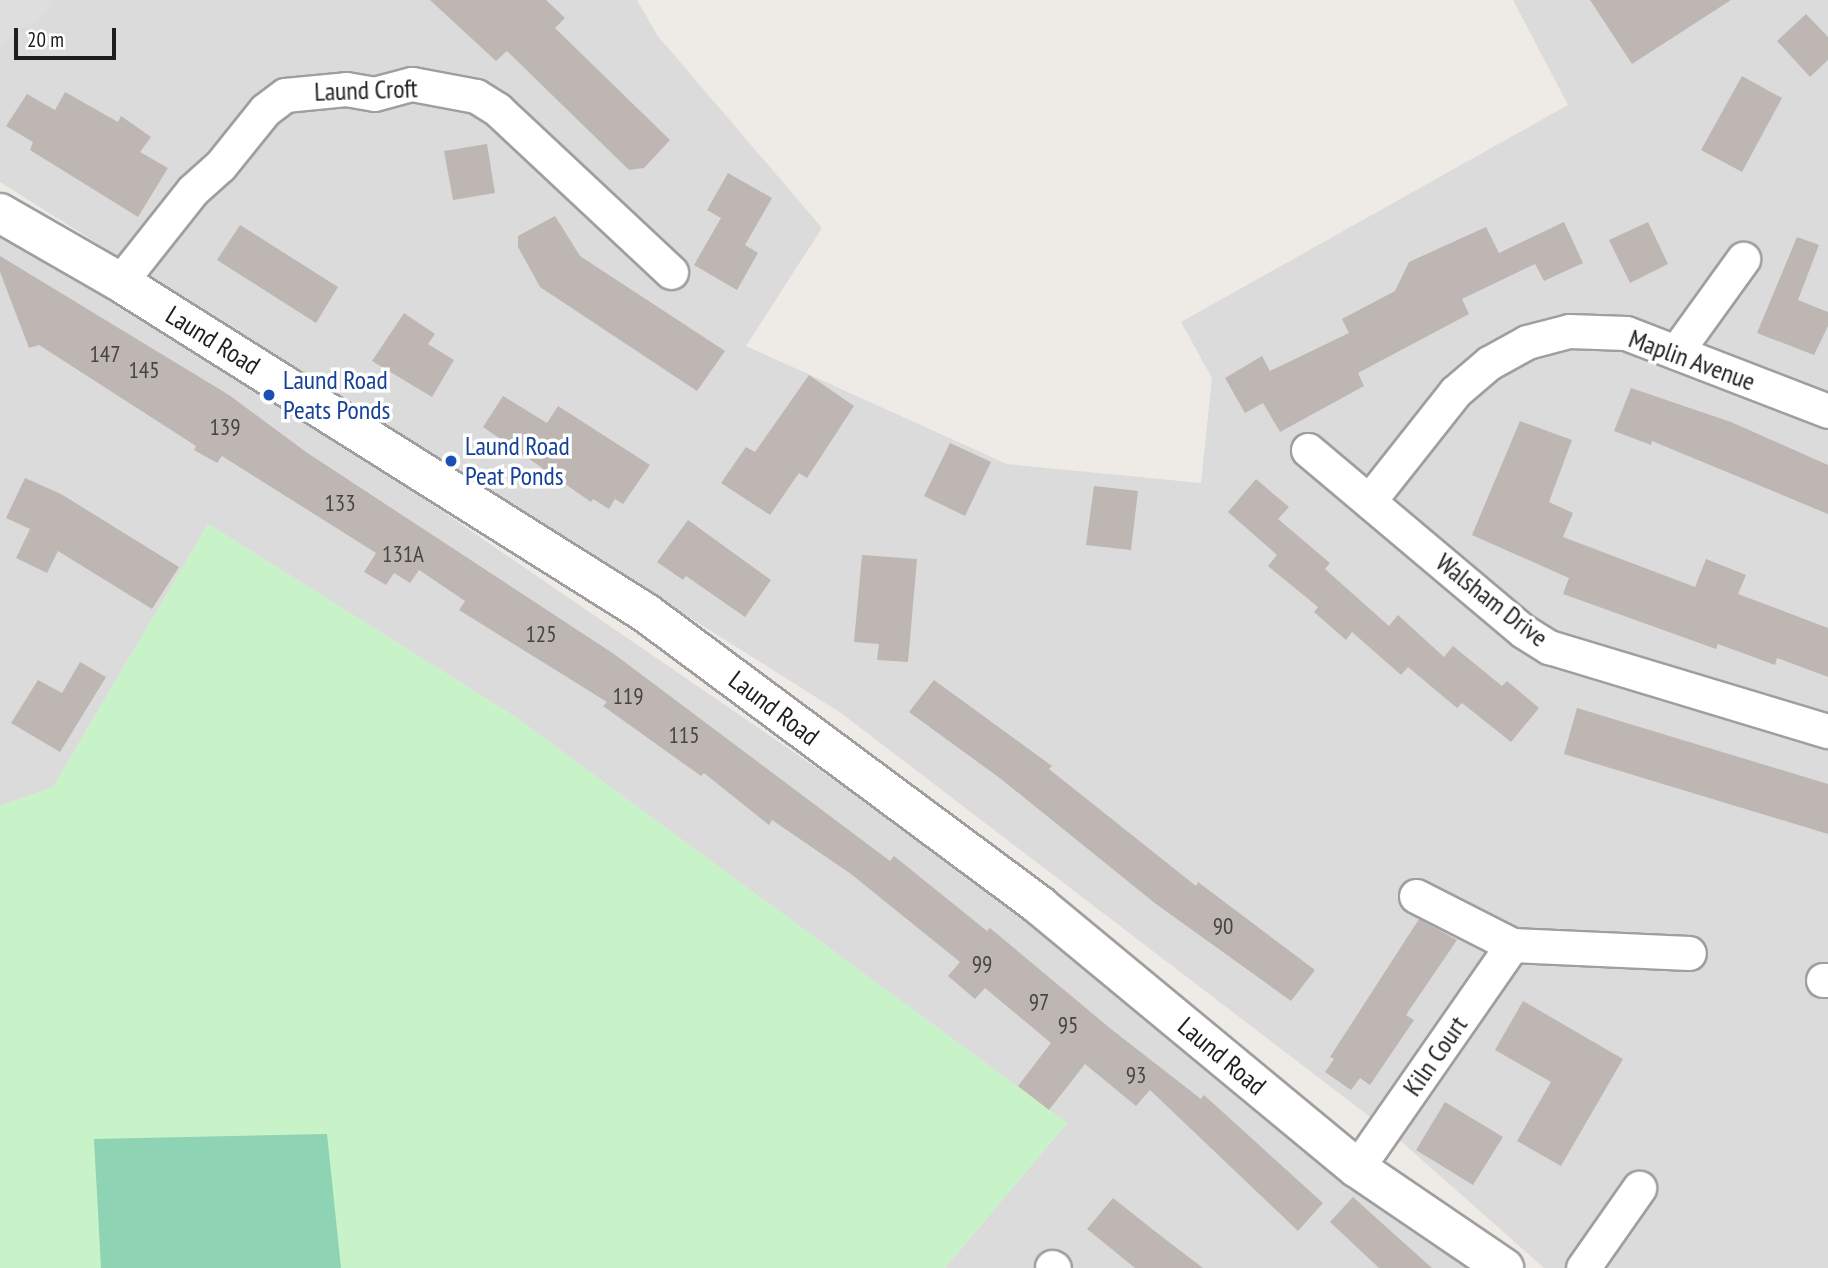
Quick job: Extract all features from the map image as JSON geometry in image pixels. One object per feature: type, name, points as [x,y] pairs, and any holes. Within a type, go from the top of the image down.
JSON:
[{"type":"street","name":"Laund Croft","points":[[120,282],[193,190],[220,166],[265,110],[285,95],[346,89],[374,94],[412,84],[477,96],[498,110],[671,272]]},
{"type":"street","name":"Laund Road","points":[[0,213],[120,282],[646,613],[1040,906],[1357,1168],[1504,1268]]},
{"type":"street","points":[[1676,352],[1743,259]]},
{"type":"street","name":"Maplin Avenue","points":[[1369,501],[1455,392],[1489,363],[1527,342],[1569,331],[1626,333],[1828,411]]},
{"type":"street","name":"Walsham Drive","points":[[1308,450],[1523,631],[1549,647],[1828,731]]},
{"type":"street","points":[[1416,896],[1513,945],[1689,953]]},
{"type":"street","name":"Kiln Court","points":[[1357,1168],[1513,945]]},
{"type":"street","points":[[1583,1268],[1639,1188]]},
{"type":"shaded area","points":[[0,0],[637,0],[657,35],[822,228],[746,346],[1007,464],[1201,483],[1212,378],[1181,322],[1568,105],[1513,0],[1828,0],[1828,1268],[1544,1268],[1395,1136],[841,713],[0,182]]},
{"type":"shaded area","points":[[0,0],[48,0],[53,4],[34,24],[19,29],[0,49]]},
{"type":"shaded area","points":[[0,234],[318,426],[900,825],[1479,1268],[945,1268],[1067,1123],[514,716],[208,524],[53,787],[0,806]]},
{"type":"green space","points":[[208,524],[514,716],[1067,1123],[945,1268],[0,1268],[0,806],[53,787]]},
{"type":"green space","points":[[327,1134],[341,1268],[101,1268],[94,1139]]},
{"type":"building","points":[[430,0],[546,0],[565,18],[555,28],[670,140],[644,168],[629,170],[507,51],[496,61]]},
{"type":"building","points":[[1590,0],[1731,0],[1632,64]]},
{"type":"building","points":[[1806,14],[1828,37],[1828,60],[1810,77],[1777,41]]},
{"type":"building","points":[[1742,76],[1782,98],[1742,172],[1701,150]]},
{"type":"building","points":[[65,92],[118,122],[121,116],[151,137],[140,152],[168,168],[138,217],[30,150],[33,142],[6,126],[27,94],[55,110]]},
{"type":"building","points":[[487,144],[495,193],[453,200],[444,151]]},
{"type":"building","points":[[728,173],[772,198],[745,245],[758,253],[737,290],[694,265],[721,218],[707,210]]},
{"type":"building","points":[[555,216],[580,256],[725,351],[697,391],[540,287],[518,247],[518,236]]},
{"type":"building","points":[[1564,222],[1583,263],[1544,281],[1535,264],[1462,299],[1469,314],[1358,373],[1364,386],[1280,432],[1263,403],[1245,413],[1225,378],[1262,356],[1270,371],[1349,333],[1342,319],[1395,291],[1409,262],[1486,227],[1499,253]]},
{"type":"building","points":[[1648,222],[1668,264],[1630,283],[1609,240]]},
{"type":"building","points":[[240,225],[338,287],[316,323],[217,260]]},
{"type":"building","points":[[1797,237],[1819,245],[1798,300],[1828,312],[1828,326],[1814,355],[1757,333]]},
{"type":"building","points":[[0,256],[229,395],[306,452],[614,654],[890,861],[894,856],[987,931],[990,928],[1111,1029],[1201,1099],[1204,1095],[1323,1203],[1298,1231],[1150,1090],[1136,1106],[1085,1064],[1049,1110],[1018,1086],[1051,1043],[985,988],[975,999],[948,976],[960,962],[851,874],[772,820],[769,825],[704,773],[701,776],[603,706],[607,702],[459,610],[465,601],[419,570],[410,583],[394,573],[386,585],[364,572],[376,553],[222,456],[217,463],[194,450],[196,446],[39,345],[29,348],[0,272]]},
{"type":"building","points":[[404,313],[435,334],[428,344],[454,360],[432,397],[372,361]]},
{"type":"building","points":[[809,375],[854,406],[807,478],[799,473],[770,515],[721,483],[746,447],[755,452]]},
{"type":"building","points":[[1631,388],[1731,422],[1828,465],[1828,514],[1652,441],[1651,445],[1614,431]]},
{"type":"building","points":[[503,396],[547,423],[558,406],[650,465],[623,504],[615,499],[609,509],[593,499],[591,502],[483,427]]},
{"type":"building","points":[[1520,421],[1572,440],[1549,502],[1573,513],[1563,537],[1695,587],[1706,559],[1746,575],[1738,594],[1828,628],[1828,677],[1777,658],[1775,665],[1718,644],[1716,649],[1563,594],[1569,578],[1472,535]]},
{"type":"building","points":[[950,443],[991,462],[965,516],[924,496]]},
{"type":"building","points":[[25,478],[61,494],[179,567],[152,609],[58,551],[47,573],[16,558],[30,529],[6,518]]},
{"type":"building","points":[[1256,479],[1289,507],[1278,519],[1330,563],[1325,569],[1389,626],[1398,615],[1444,657],[1453,646],[1502,686],[1507,681],[1539,708],[1511,742],[1462,703],[1457,708],[1408,667],[1401,675],[1352,632],[1346,640],[1314,612],[1318,607],[1268,566],[1277,555],[1228,512]]},
{"type":"building","points":[[1094,486],[1138,491],[1131,550],[1086,545]]},
{"type":"building","points":[[688,520],[771,580],[745,617],[686,576],[683,580],[657,562]]},
{"type":"building","points":[[862,555],[917,559],[908,662],[877,660],[879,644],[854,642]]},
{"type":"building","points":[[80,662],[106,677],[60,752],[11,723],[38,680],[62,693]]},
{"type":"building","points":[[934,680],[1052,766],[1049,769],[1196,886],[1198,882],[1315,970],[1291,1001],[1156,904],[1001,779],[909,712]]},
{"type":"building","points":[[1577,708],[1828,784],[1828,834],[1564,754]]},
{"type":"building","points":[[1419,919],[1457,940],[1406,1015],[1414,1020],[1370,1085],[1360,1078],[1351,1090],[1325,1072],[1334,1059],[1330,1057]]},
{"type":"building","points":[[1523,1001],[1623,1059],[1561,1166],[1517,1141],[1551,1082],[1495,1050]]},
{"type":"building","points":[[1445,1102],[1503,1137],[1473,1185],[1416,1150]]},
{"type":"building","points":[[1353,1197],[1432,1268],[1379,1268],[1330,1222]]},
{"type":"building","points":[[1113,1198],[1203,1268],[1135,1268],[1087,1229]]},
{"type":"place","name":"Laund Road Peats Ponds","points":[[269,395]]},
{"type":"place","name":"Laund Road Peat Ponds","points":[[451,461]]}]
